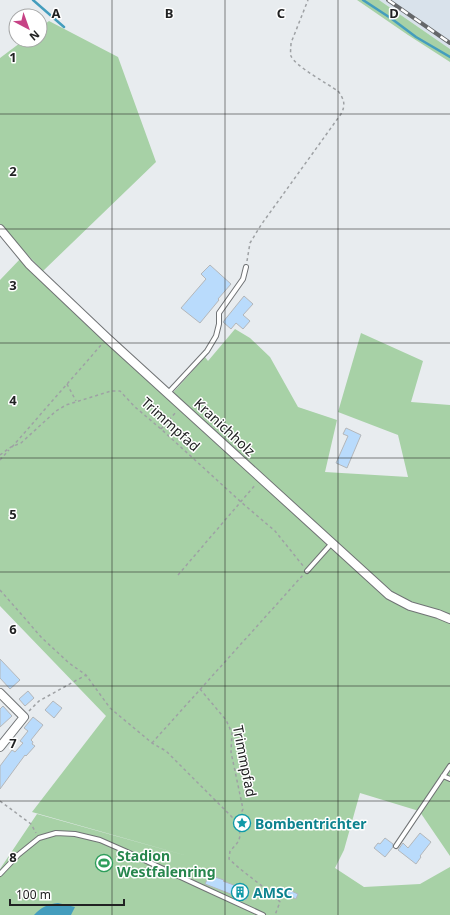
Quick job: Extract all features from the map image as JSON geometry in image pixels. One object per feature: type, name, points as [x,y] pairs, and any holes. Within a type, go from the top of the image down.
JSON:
[{"type":"street","name":"Kranichholz","points":[[0,229],[29,264],[107,338],[388,595],[410,606],[450,619]]},
{"type":"street","points":[[0,693],[24,717],[0,748]]},
{"type":"lane","points":[[168,393],[207,351],[212,343],[216,336],[219,324],[219,313],[243,279],[246,267]]},
{"type":"lane","points":[[307,571],[332,543]]},
{"type":"lane","points":[[396,846],[450,766]]},
{"type":"lane","points":[[443,776],[450,779]]},
{"type":"lane","points":[[0,874],[18,855],[39,838],[56,833],[75,834],[100,840],[263,915]]},
{"type":"path","points":[[246,267],[250,243],[341,114],[344,106],[342,96],[338,91],[297,64],[291,55],[291,43],[308,0]]},
{"type":"path","points":[[0,460],[107,338]]},
{"type":"path","points":[[67,384],[76,401]]},
{"type":"path","name":"Trimmpfad","points":[[0,455],[11,447],[21,443],[56,411],[66,404],[111,391],[120,391],[135,407],[275,531],[307,571]]},
{"type":"path","points":[[161,429],[182,406]]},
{"type":"path","points":[[178,575],[261,478]]},
{"type":"path","points":[[152,743],[307,571]]},
{"type":"path","points":[[0,590],[42,638],[69,663],[86,675],[110,708],[152,743],[166,751],[237,822]]},
{"type":"path","points":[[24,717],[39,701],[86,675]]},
{"type":"path","name":"Trimmpfad","points":[[200,689],[226,720],[232,732],[230,752],[243,809],[237,822],[240,832],[238,842],[230,851],[229,859],[276,897],[280,902],[275,915]]},
{"type":"path","points":[[0,802],[31,824],[39,838]]},
{"type":"shaded area","points":[[379,0],[450,0],[450,49],[388,6]]},
{"type":"green space","points":[[357,0],[379,0],[450,49],[450,62],[408,35]]},
{"type":"green space","points":[[48,22],[118,57],[156,162],[43,271],[0,226],[0,58],[13,48],[48,48]]},
{"type":"green space","points":[[22,257],[169,397],[205,357],[208,361],[235,329],[250,338],[270,357],[298,407],[337,420],[325,472],[408,477],[398,435],[338,412],[361,333],[423,361],[411,402],[450,405],[450,778],[443,775],[419,811],[360,793],[344,850],[335,868],[364,887],[420,884],[450,867],[450,915],[0,915],[0,869],[37,814],[191,857],[32,812],[106,716],[0,606],[0,280]]},
{"type":"green space","points":[[444,777],[450,780],[450,856],[420,812]]},
{"type":"water","points":[[58,903],[75,907],[71,915],[34,915],[45,906]]},
{"type":"building","points":[[210,265],[231,284],[200,323],[181,308],[206,279],[201,274]]},
{"type":"building","points":[[244,296],[253,304],[243,315],[250,321],[243,329],[236,323],[231,329],[223,322]]},
{"type":"building","points":[[346,428],[361,435],[347,468],[336,463],[348,436],[343,434]]},
{"type":"building","points":[[0,659],[20,680],[10,689],[0,678]]},
{"type":"building","points":[[28,691],[34,698],[25,706],[19,699]]},
{"type":"building","points":[[53,701],[62,708],[54,718],[45,710]]},
{"type":"building","points":[[3,706],[12,716],[0,727],[0,709]]},
{"type":"building","points":[[33,717],[43,725],[31,740],[33,742],[32,744],[35,746],[26,756],[25,755],[0,789],[0,766],[12,750],[15,752],[23,743],[20,741],[28,731],[24,728]]},
{"type":"building","points":[[420,833],[431,842],[420,856],[421,857],[416,864],[398,850],[403,843],[408,848]]},
{"type":"building","points":[[385,838],[393,844],[393,847],[385,857],[374,848]]},
{"type":"building","points":[[209,875],[250,891],[246,900],[205,884]]},
{"type":"building","points":[[285,888],[298,894],[296,899],[283,893]]},
{"type":"waterway","points":[[33,0],[64,27]]},
{"type":"waterway","points":[[363,0],[416,37],[450,57]]},
{"type":"railway","points":[[388,0],[450,43]]},
{"type":"place","name":"Bombentrichter","points":[[242,823]]},
{"type":"place","name":"Stadion Westfalenring","points":[[104,863]]},
{"type":"place","name":"AMSC","points":[[240,892]]}]
